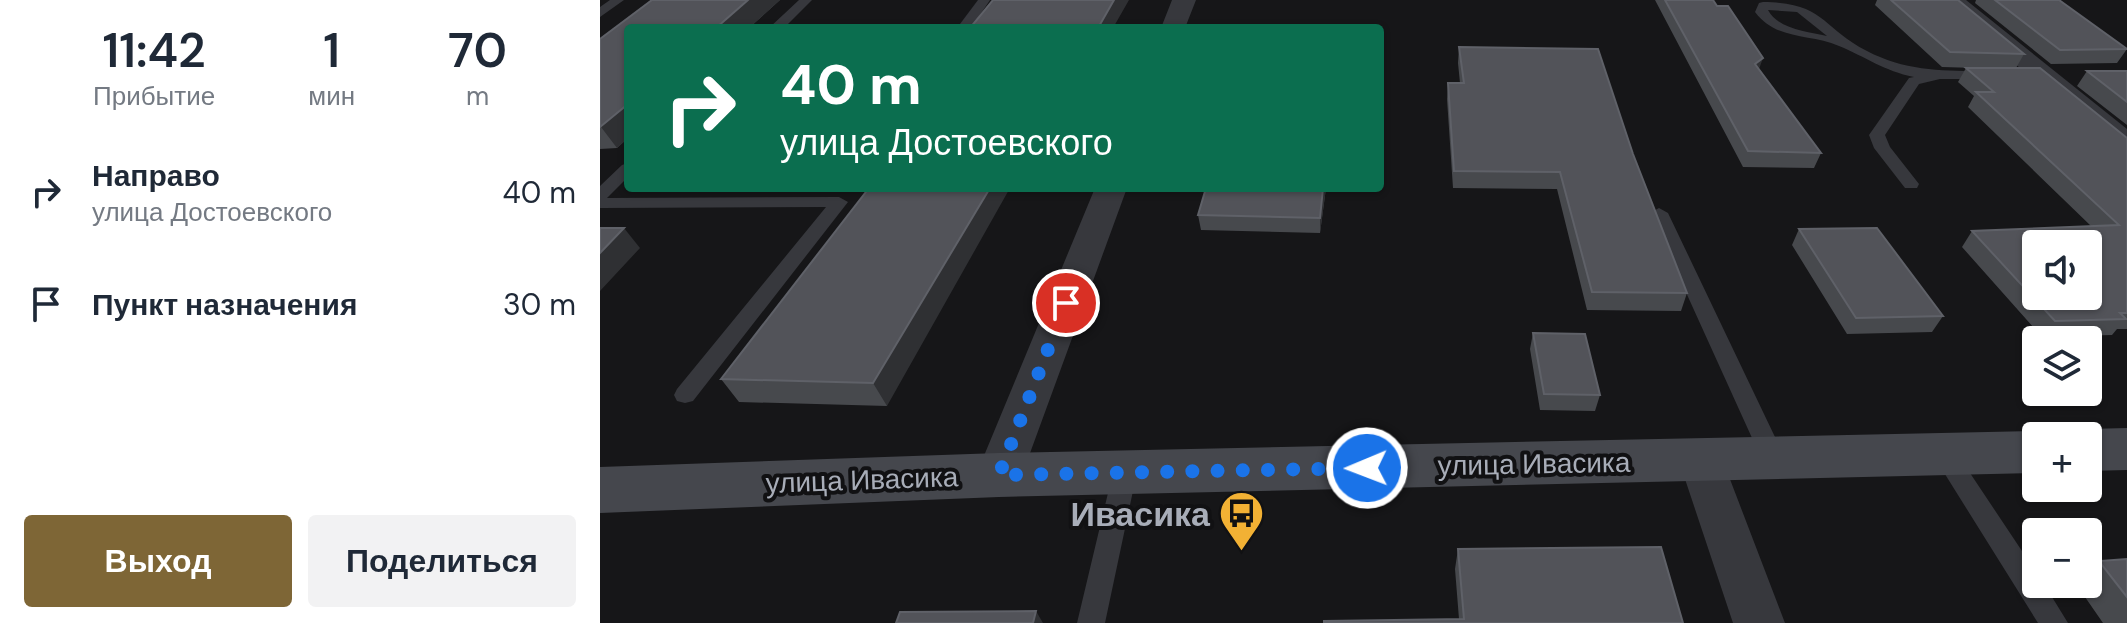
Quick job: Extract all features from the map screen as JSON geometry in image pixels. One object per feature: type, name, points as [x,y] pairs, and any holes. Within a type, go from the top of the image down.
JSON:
[{"type":"main road","points":[[2102,450],[2127,449]]},
{"type":"main road","name":"улица Ивасика","points":[[600,490],[999,475],[2022,453]]},
{"type":"street","points":[[1175,24],[1184,0]]},
{"type":"street","points":[[1952,0],[2127,144]]},
{"type":"street","points":[[2042,75],[2084,74]]},
{"type":"street","points":[[999,475],[1109,192]]},
{"type":"street","points":[[1701,461],[1759,623]]},
{"type":"lane","points":[[600,13],[618,0]]},
{"type":"lane","points":[[780,24],[806,0]]},
{"type":"lane","points":[[967,24],[984,0]]},
{"type":"lane","points":[[1844,43],[1813,13],[1799,7],[1763,6],[1761,12],[1766,20],[1786,29],[1844,43],[1890,67],[1940,75],[2042,75]]},
{"type":"lane","points":[[1911,184],[1882,148],[1877,135],[1914,81],[1940,75]]},
{"type":"lane","points":[[600,195],[624,172]]},
{"type":"lane","points":[[600,203],[844,195]]},
{"type":"lane","points":[[685,395],[844,195]]},
{"type":"lane","points":[[1659,213],[1774,460]]},
{"type":"lane","points":[[1946,456],[2054,623]]},
{"type":"lane","points":[[1091,623],[1125,472]]},
{"type":"building","points":[[652,0],[748,0],[721,24],[624,24],[624,107],[600,127],[600,39]]},
{"type":"building","points":[[993,0],[1114,0],[1100,24],[973,24]]},
{"type":"building","points":[[1665,0],[1713,0],[1717,6],[1728,6],[1763,58],[1755,64],[1821,153],[1748,151]]},
{"type":"building","points":[[1891,0],[1958,0],[2024,54],[1950,52]]},
{"type":"building","points":[[1995,0],[2059,0],[2127,49],[2060,50]]},
{"type":"building","points":[[1459,47],[1598,49],[1633,154],[1687,293],[1592,292],[1560,172],[1454,171],[1448,83],[1464,83]]},
{"type":"building","points":[[1966,68],[2040,68],[2127,138],[2127,313],[2120,313],[2126,319],[2055,321],[2045,310],[2102,310],[2102,230],[2022,230],[2022,285],[1972,231],[2119,225],[1976,92],[1994,92]]},
{"type":"building","points":[[2087,71],[2127,71],[2127,102]]},
{"type":"building","points":[[866,192],[988,192],[873,383],[721,379]]},
{"type":"building","points":[[1205,192],[1323,192],[1320,218],[1198,215]]},
{"type":"building","points":[[600,228],[624,228],[600,253]]},
{"type":"building","points":[[1877,228],[1943,316],[1856,318],[1799,229]]},
{"type":"building","points":[[1533,333],[1585,334],[1600,395],[1544,394]]},
{"type":"building","points":[[1661,547],[1683,623],[1324,623],[1464,619],[1458,549]]},
{"type":"building","points":[[2127,559],[2127,597],[2102,565],[2102,561]]},
{"type":"building","points":[[1036,611],[1033,623],[896,623],[900,612]]},
{"type":"place","name":"Ивасика","points":[[1241,553]]},
{"type":"route","points":[[1066,303],[999,475],[1367,468]]}]
